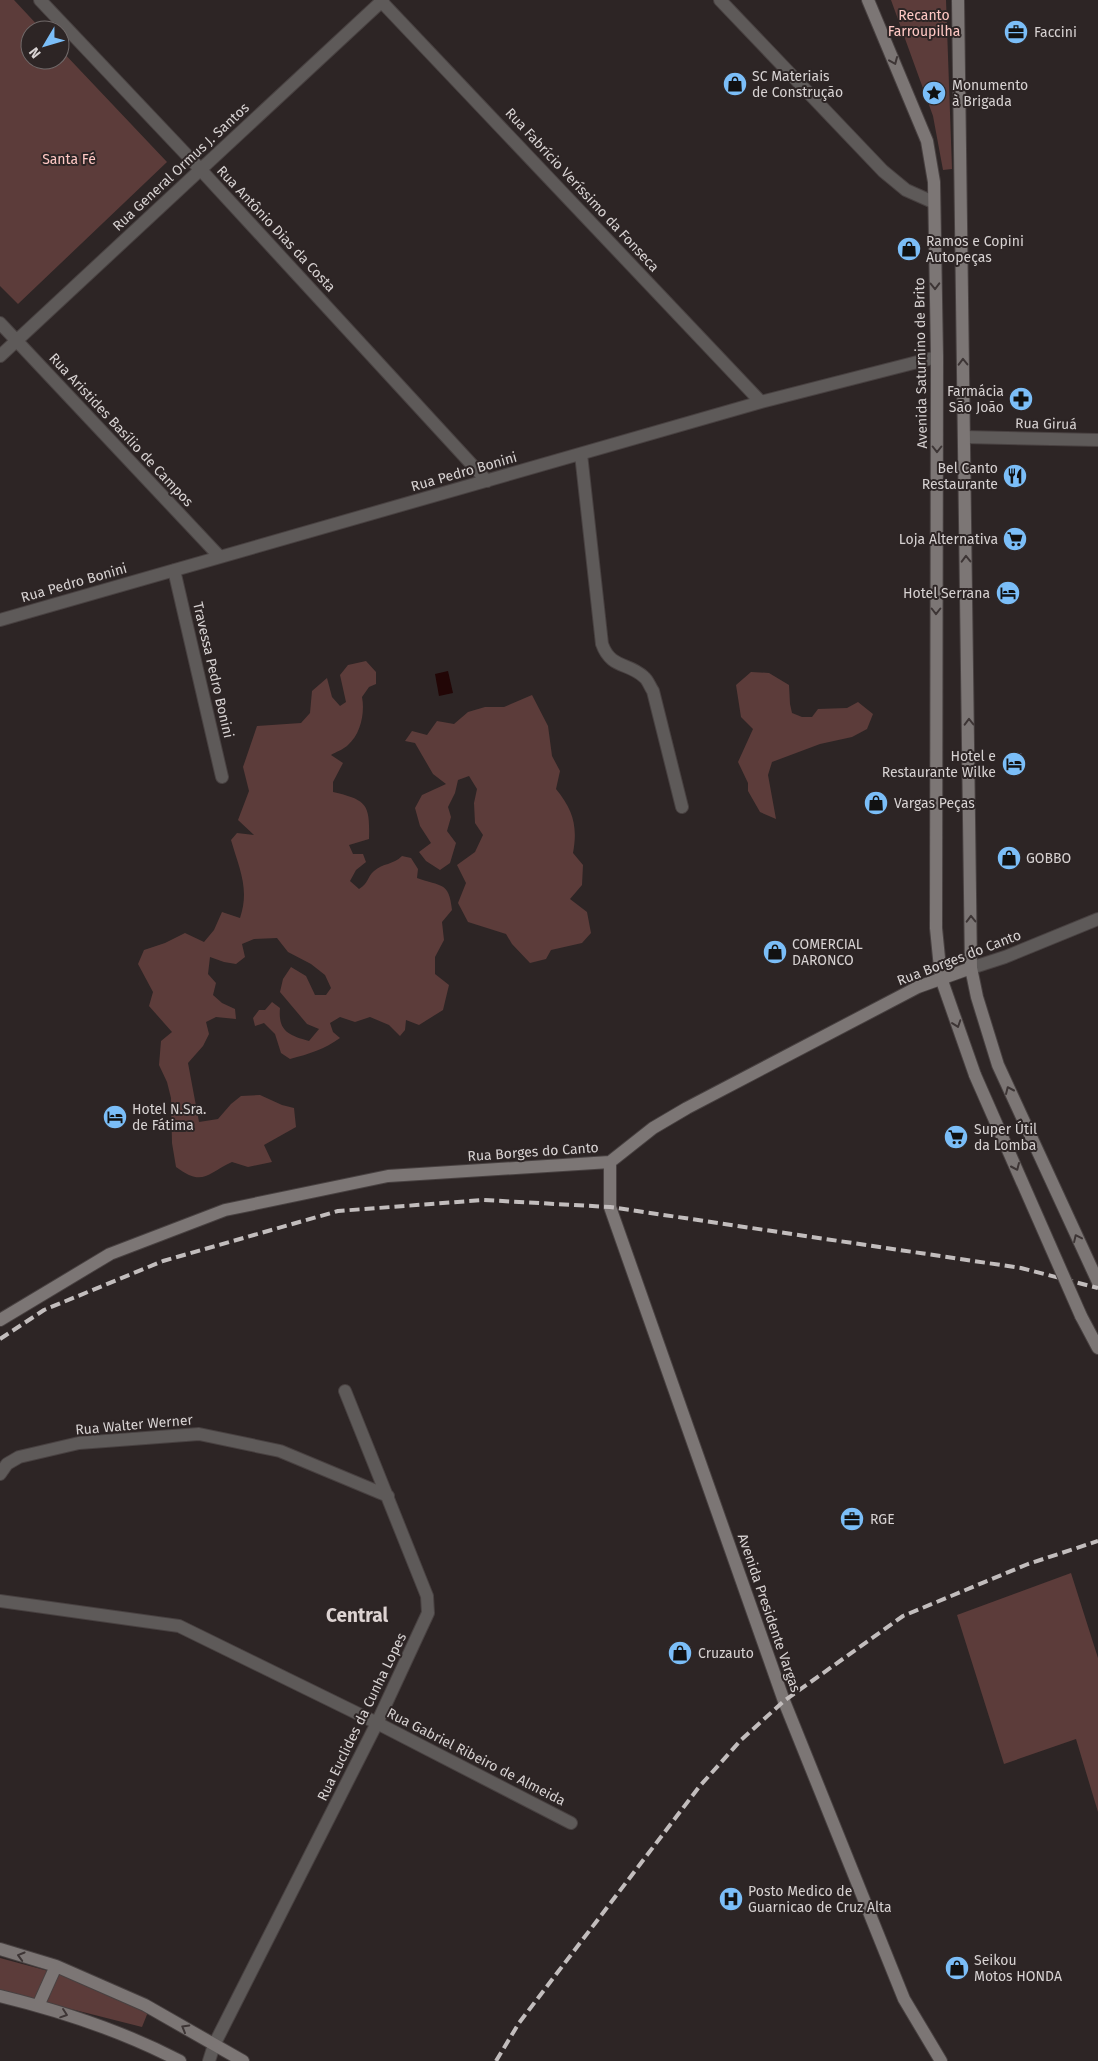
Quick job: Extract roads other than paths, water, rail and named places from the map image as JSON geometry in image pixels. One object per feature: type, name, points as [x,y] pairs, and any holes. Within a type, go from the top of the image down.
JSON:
[{"type":"main road","name":"Avenida Saturnino de Brito","points":[[868,0],[927,141],[934,182],[937,357],[936,928],[940,978],[975,1075],[1081,1316],[1098,1348]]},
{"type":"main road","points":[[958,0],[971,968],[998,1065],[1098,1282]]},
{"type":"main road","name":"Rua Borges do Canto","points":[[0,1320],[110,1254],[225,1210],[388,1176],[610,1162],[653,1128],[687,1108],[918,987],[971,968]]},
{"type":"main road","name":"Avenida Presidente Vargas","points":[[610,1162],[610,1207],[784,1701],[904,1999],[940,2061]]},
{"type":"main road","points":[[0,1949],[56,1966],[145,2005],[243,2061]]},
{"type":"main road","points":[[38,2006],[56,1966]]},
{"type":"main road","points":[[0,1996],[38,2006],[156,2048],[180,2061]]},
{"type":"street","name":"Rua Antônio Dias da Costa","points":[[40,0],[200,169],[486,481]]},
{"type":"street","name":"Rua General Ormus J. Santos","points":[[0,356],[381,0]]},
{"type":"street","name":"Rua Fabrício Veríssimo da Fonseca","points":[[381,0],[761,402]]},
{"type":"street","points":[[720,0],[883,171],[906,190],[933,202]]},
{"type":"street","name":"Rua Aristides Basílio de Campos","points":[[0,323],[220,557]]},
{"type":"street","name":"Rua Pedro Bonini","points":[[0,620],[761,402],[937,357]]},
{"type":"street","name":"Rua Giruá","points":[[964,438],[1098,440]]},
{"type":"street","points":[[581,454],[602,644],[606,654],[614,662],[645,677],[653,691],[682,807]]},
{"type":"street","name":"Travessa Pedro Bonini","points":[[174,570],[222,777]]},
{"type":"street","name":"Rua Borges do Canto","points":[[971,968],[1005,957],[1098,919]]},
{"type":"street","name":"Rua Euclides da Cunha Lopes","points":[[209,2061],[214,2045],[377,1723],[428,1613],[427,1596],[345,1391]]},
{"type":"street","name":"Rua Walter Werner","points":[[0,1474],[7,1464],[19,1457],[78,1443],[199,1434],[280,1451],[388,1496]]},
{"type":"street","name":"Rua Gabriel Ribeiro de Almeida","points":[[0,1601],[179,1626],[377,1723],[571,1823]]},
{"type":"railway","points":[[0,1339],[44,1310],[163,1261],[338,1211],[484,1200],[610,1207],[1021,1268],[1098,1288]]},
{"type":"railway","points":[[496,2061],[519,2023],[699,1787],[741,1740],[784,1701],[903,1616],[1028,1564],[1098,1541]]},
{"type":"place","name":"Faccini","points":[[1016,32]]},
{"type":"place","name":"SC Materiais de Construção","points":[[735,84]]},
{"type":"place","name":"Monumento à Brigada","points":[[934,93]]},
{"type":"place","name":"Ramos e Copini Autopeças","points":[[909,249]]},
{"type":"place","name":"Farmácia São João","points":[[1021,399]]},
{"type":"place","name":"Bel Canto Restaurante","points":[[1015,476]]},
{"type":"place","name":"Loja Alternativa","points":[[1015,539]]},
{"type":"place","name":"Hotel Serrana","points":[[1008,593]]},
{"type":"place","name":"Hotel e Restaurante Wilke","points":[[1014,764]]},
{"type":"place","name":"Vargas Peças","points":[[876,803]]},
{"type":"place","name":"GOBBO","points":[[1009,858]]},
{"type":"place","name":"COMERCIAL DARONCO","points":[[775,952]]},
{"type":"place","name":"Hotel N.Sra. de Fátima","points":[[115,1117]]},
{"type":"place","name":"Super Útil da Lomba","points":[[956,1137]]},
{"type":"place","name":"RGE","points":[[852,1519]]},
{"type":"place","name":"Cruzauto","points":[[680,1653]]},
{"type":"place","name":"Posto Medico de Guarnicao de Cruz Alta","points":[[731,1899]]},
{"type":"place","name":"Seikou Motos HONDA","points":[[957,1968]]},
{"type":"district","name":"Central","points":[[357,1615]]},
{"type":"park label","name":"Recanto Farroupilha","points":[[924,24]]},
{"type":"park label","name":"Santa Fé","points":[[69,159]]}]
